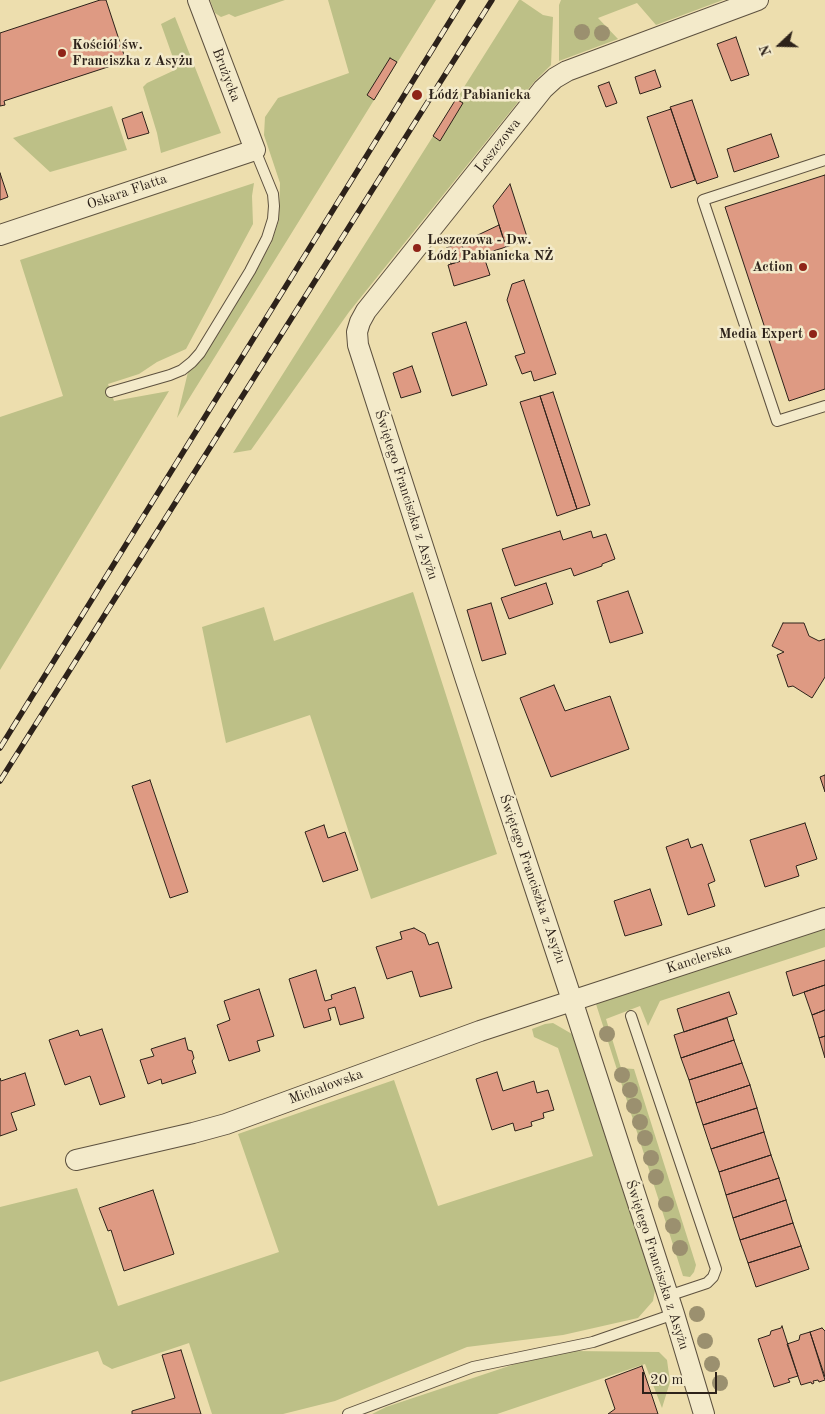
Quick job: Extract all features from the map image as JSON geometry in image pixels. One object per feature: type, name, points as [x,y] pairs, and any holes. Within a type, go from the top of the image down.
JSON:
[{"type":"street","name":"Brużycka","points":[[198,0],[255,150]]},
{"type":"street","name":"Leszczowa","points":[[358,346],[357,332],[366,311],[543,89],[555,78],[567,71],[758,0]]},
{"type":"street","name":"Oskara Flatta","points":[[0,235],[255,150]]},
{"type":"street","name":"Świętego Franciszka z Asyżu","points":[[358,346],[671,1305],[704,1414]]},
{"type":"street","name":"Kanclerska","points":[[572,1000],[825,918]]},
{"type":"street","name":"Michałowska","points":[[76,1160],[226,1124],[470,1034],[572,1000]]},
{"type":"lane","points":[[111,392],[170,375],[182,370],[192,362],[200,353],[250,271],[267,238],[273,219],[274,206],[273,194],[255,150]]},
{"type":"lane","points":[[825,160],[703,200],[777,421],[825,406]]},
{"type":"lane","points":[[348,1414],[473,1367],[593,1342],[671,1305],[714,1277],[716,1269],[631,1016]]},
{"type":"green space","points":[[210,0],[285,0],[235,17],[229,14],[221,17],[215,13]]},
{"type":"green space","points":[[328,0],[436,0],[177,418],[188,372],[201,361],[256,271],[271,244],[279,220],[280,183],[264,135],[265,117],[278,98],[349,73]]},
{"type":"green space","points":[[519,0],[543,15],[553,17],[551,65],[534,82],[349,312],[251,450],[233,453]]},
{"type":"green space","points":[[561,0],[723,0],[656,25],[637,3],[598,18],[618,39],[559,61],[559,5]]},
{"type":"green space","points":[[175,17],[221,133],[161,153],[143,87],[147,83],[177,69],[161,24]]},
{"type":"green space","points":[[112,106],[127,150],[50,172],[13,138]]},
{"type":"green space","points":[[254,183],[252,196],[253,224],[186,349],[157,362],[139,374],[108,384],[114,401],[169,391],[0,670],[0,417],[63,396],[20,260]]},
{"type":"green space","points":[[413,592],[497,854],[371,899],[310,715],[226,743],[202,627],[264,607],[274,641]]},
{"type":"green space","points":[[825,928],[825,947],[660,1001],[648,1026],[640,1006],[606,1019],[621,1068],[634,1069],[696,1265],[690,1277],[683,1276],[596,1004]]},
{"type":"green space","points":[[553,1023],[572,1034],[655,1290],[653,1301],[638,1318],[563,1335],[467,1347],[335,1401],[283,1414],[212,1414],[189,1343],[112,1369],[103,1364],[98,1351],[0,1382],[0,1207],[77,1188],[118,1306],[279,1252],[238,1134],[394,1080],[438,1206],[593,1156],[558,1048],[534,1037],[532,1029]]},
{"type":"green space","points":[[574,1351],[659,1352],[667,1360],[670,1382],[662,1408],[645,1364],[497,1414],[372,1414],[386,1407],[515,1364]]},
{"type":"building","name":"Kościół św. Franciszka z Asyżu","points":[[100,0],[106,0],[126,61],[4,101],[5,105],[0,106],[0,33]]},
{"type":"building","points":[[736,37],[749,75],[731,81],[717,44]]},
{"type":"building","points":[[390,58],[397,62],[374,100],[367,95]]},
{"type":"building","points":[[655,70],[661,87],[640,94],[635,77]]},
{"type":"building","points":[[609,82],[617,103],[606,107],[598,86]]},
{"type":"building","points":[[456,99],[463,103],[440,141],[433,136]]},
{"type":"building","points":[[692,100],[718,177],[697,184],[670,107]]},
{"type":"building","points":[[671,109],[695,180],[671,188],[647,117]]},
{"type":"building","points":[[142,112],[149,133],[128,139],[122,119]]},
{"type":"building","points":[[771,134],[779,157],[734,172],[727,149]]},
{"type":"building","points":[[0,173],[8,197],[0,200]]},
{"type":"building","points":[[825,175],[825,389],[789,401],[725,207]]},
{"type":"building","points":[[510,184],[528,240],[506,247],[493,206]]},
{"type":"building","points":[[499,225],[506,247],[467,259],[461,243]]},
{"type":"building","points":[[461,243],[467,259],[451,264],[446,248]]},
{"type":"building","points":[[483,254],[490,275],[454,286],[448,265]]},
{"type":"building","points":[[524,280],[556,374],[534,381],[531,371],[522,374],[515,356],[525,353],[507,300],[512,284]]},
{"type":"building","points":[[466,322],[487,385],[452,396],[432,333]]},
{"type":"building","points":[[412,366],[421,392],[401,398],[393,373]]},
{"type":"building","points":[[553,392],[590,505],[577,509],[540,396]]},
{"type":"building","points":[[540,396],[577,509],[557,516],[520,402]]},
{"type":"building","points":[[560,531],[563,540],[591,531],[593,538],[606,534],[615,559],[574,576],[571,568],[515,586],[502,549]]},
{"type":"building","points":[[546,583],[553,604],[509,619],[501,598]]},
{"type":"building","points":[[628,591],[643,633],[610,643],[597,601]]},
{"type":"building","points":[[491,603],[506,654],[482,661],[467,610]]},
{"type":"building","points":[[783,623],[804,623],[809,636],[819,641],[825,639],[825,677],[812,698],[793,686],[788,687],[777,655],[784,652],[772,646]]},
{"type":"building","points":[[554,685],[565,711],[610,696],[629,749],[551,777],[520,698]]},
{"type":"building","points":[[825,775],[825,792],[820,777]]},
{"type":"building","points":[[150,780],[188,892],[170,898],[132,786]]},
{"type":"building","points":[[805,823],[817,859],[796,866],[799,876],[765,887],[750,840]]},
{"type":"building","points":[[324,825],[328,838],[345,832],[358,870],[323,882],[305,832]]},
{"type":"building","points":[[688,839],[691,848],[702,844],[715,881],[708,884],[715,906],[688,915],[666,847]]},
{"type":"building","points":[[650,889],[662,925],[625,936],[614,901]]},
{"type":"building","points":[[414,928],[425,934],[429,945],[438,942],[452,988],[420,997],[412,971],[387,979],[376,947],[402,939],[400,932]]},
{"type":"building","points":[[825,960],[825,985],[793,996],[786,972]]},
{"type":"building","points":[[316,970],[325,1001],[332,999],[331,995],[355,987],[364,1018],[340,1025],[335,1007],[328,1009],[331,1020],[304,1028],[289,979]]},
{"type":"building","points":[[825,985],[825,1010],[812,1015],[804,992]]},
{"type":"building","points":[[259,989],[274,1036],[257,1041],[260,1051],[229,1061],[217,1025],[230,1020],[224,1001]]},
{"type":"building","points":[[729,992],[737,1014],[684,1032],[677,1009]]},
{"type":"building","points":[[825,1010],[825,1036],[819,1038],[812,1015]]},
{"type":"building","points":[[727,1018],[734,1040],[681,1058],[674,1035]]},
{"type":"building","points":[[102,1029],[125,1097],[100,1105],[90,1076],[65,1085],[49,1040],[78,1030],[80,1036]]},
{"type":"building","points":[[825,1036],[825,1058],[819,1038]]},
{"type":"building","points":[[185,1038],[188,1050],[192,1051],[194,1058],[192,1061],[196,1073],[162,1084],[161,1079],[148,1084],[140,1060],[154,1056],[151,1049]]},
{"type":"building","points":[[734,1040],[742,1063],[689,1080],[681,1058]]},
{"type":"building","points":[[742,1063],[750,1085],[696,1103],[689,1080]]},
{"type":"building","points":[[497,1072],[503,1091],[534,1081],[537,1093],[548,1090],[554,1110],[543,1113],[544,1118],[531,1122],[532,1126],[515,1131],[513,1123],[492,1130],[476,1079]]},
{"type":"building","points":[[25,1073],[35,1105],[11,1113],[17,1130],[0,1136],[0,1078],[1,1081]]},
{"type":"building","points":[[750,1085],[757,1108],[703,1125],[696,1103]]},
{"type":"building","points":[[757,1108],[764,1132],[711,1149],[703,1125]]},
{"type":"building","points":[[764,1132],[771,1155],[719,1172],[711,1149]]},
{"type":"building","points":[[771,1155],[779,1178],[726,1195],[719,1172]]},
{"type":"building","points":[[779,1178],[786,1200],[733,1218],[726,1195]]},
{"type":"building","points":[[153,1190],[174,1254],[124,1271],[111,1230],[108,1231],[99,1208]]},
{"type":"building","points":[[786,1200],[793,1223],[740,1240],[733,1218]]},
{"type":"building","points":[[793,1223],[801,1246],[748,1263],[740,1240]]},
{"type":"building","points":[[801,1246],[809,1269],[756,1287],[748,1263]]},
{"type":"building","points":[[782,1326],[798,1376],[788,1379],[790,1382],[774,1387],[758,1339],[770,1335],[771,1331]]},
{"type":"building","points":[[822,1328],[825,1331],[825,1377],[810,1332]]},
{"type":"building","points":[[810,1332],[825,1380],[801,1385],[787,1344],[799,1340],[800,1335]]},
{"type":"building","points":[[181,1350],[201,1414],[132,1414],[132,1411],[175,1398],[162,1355]]},
{"type":"building","points":[[642,1366],[658,1414],[608,1414],[615,1409],[605,1380]]},
{"type":"railway","points":[[0,748],[463,0]]},
{"type":"railway","points":[[0,781],[492,0]]},
{"type":"place","name":"Kościół św. Franciszka z Asyżu","points":[[62,53]]},
{"type":"place","name":"Łódź Pabianicka","points":[[417,95]]},
{"type":"place","name":"Leszczowa - Dw. Łódź Pabianicka NŻ","points":[[417,248]]},
{"type":"place","name":"Action","points":[[803,267]]},
{"type":"place","name":"Media Expert","points":[[813,334]]}]
